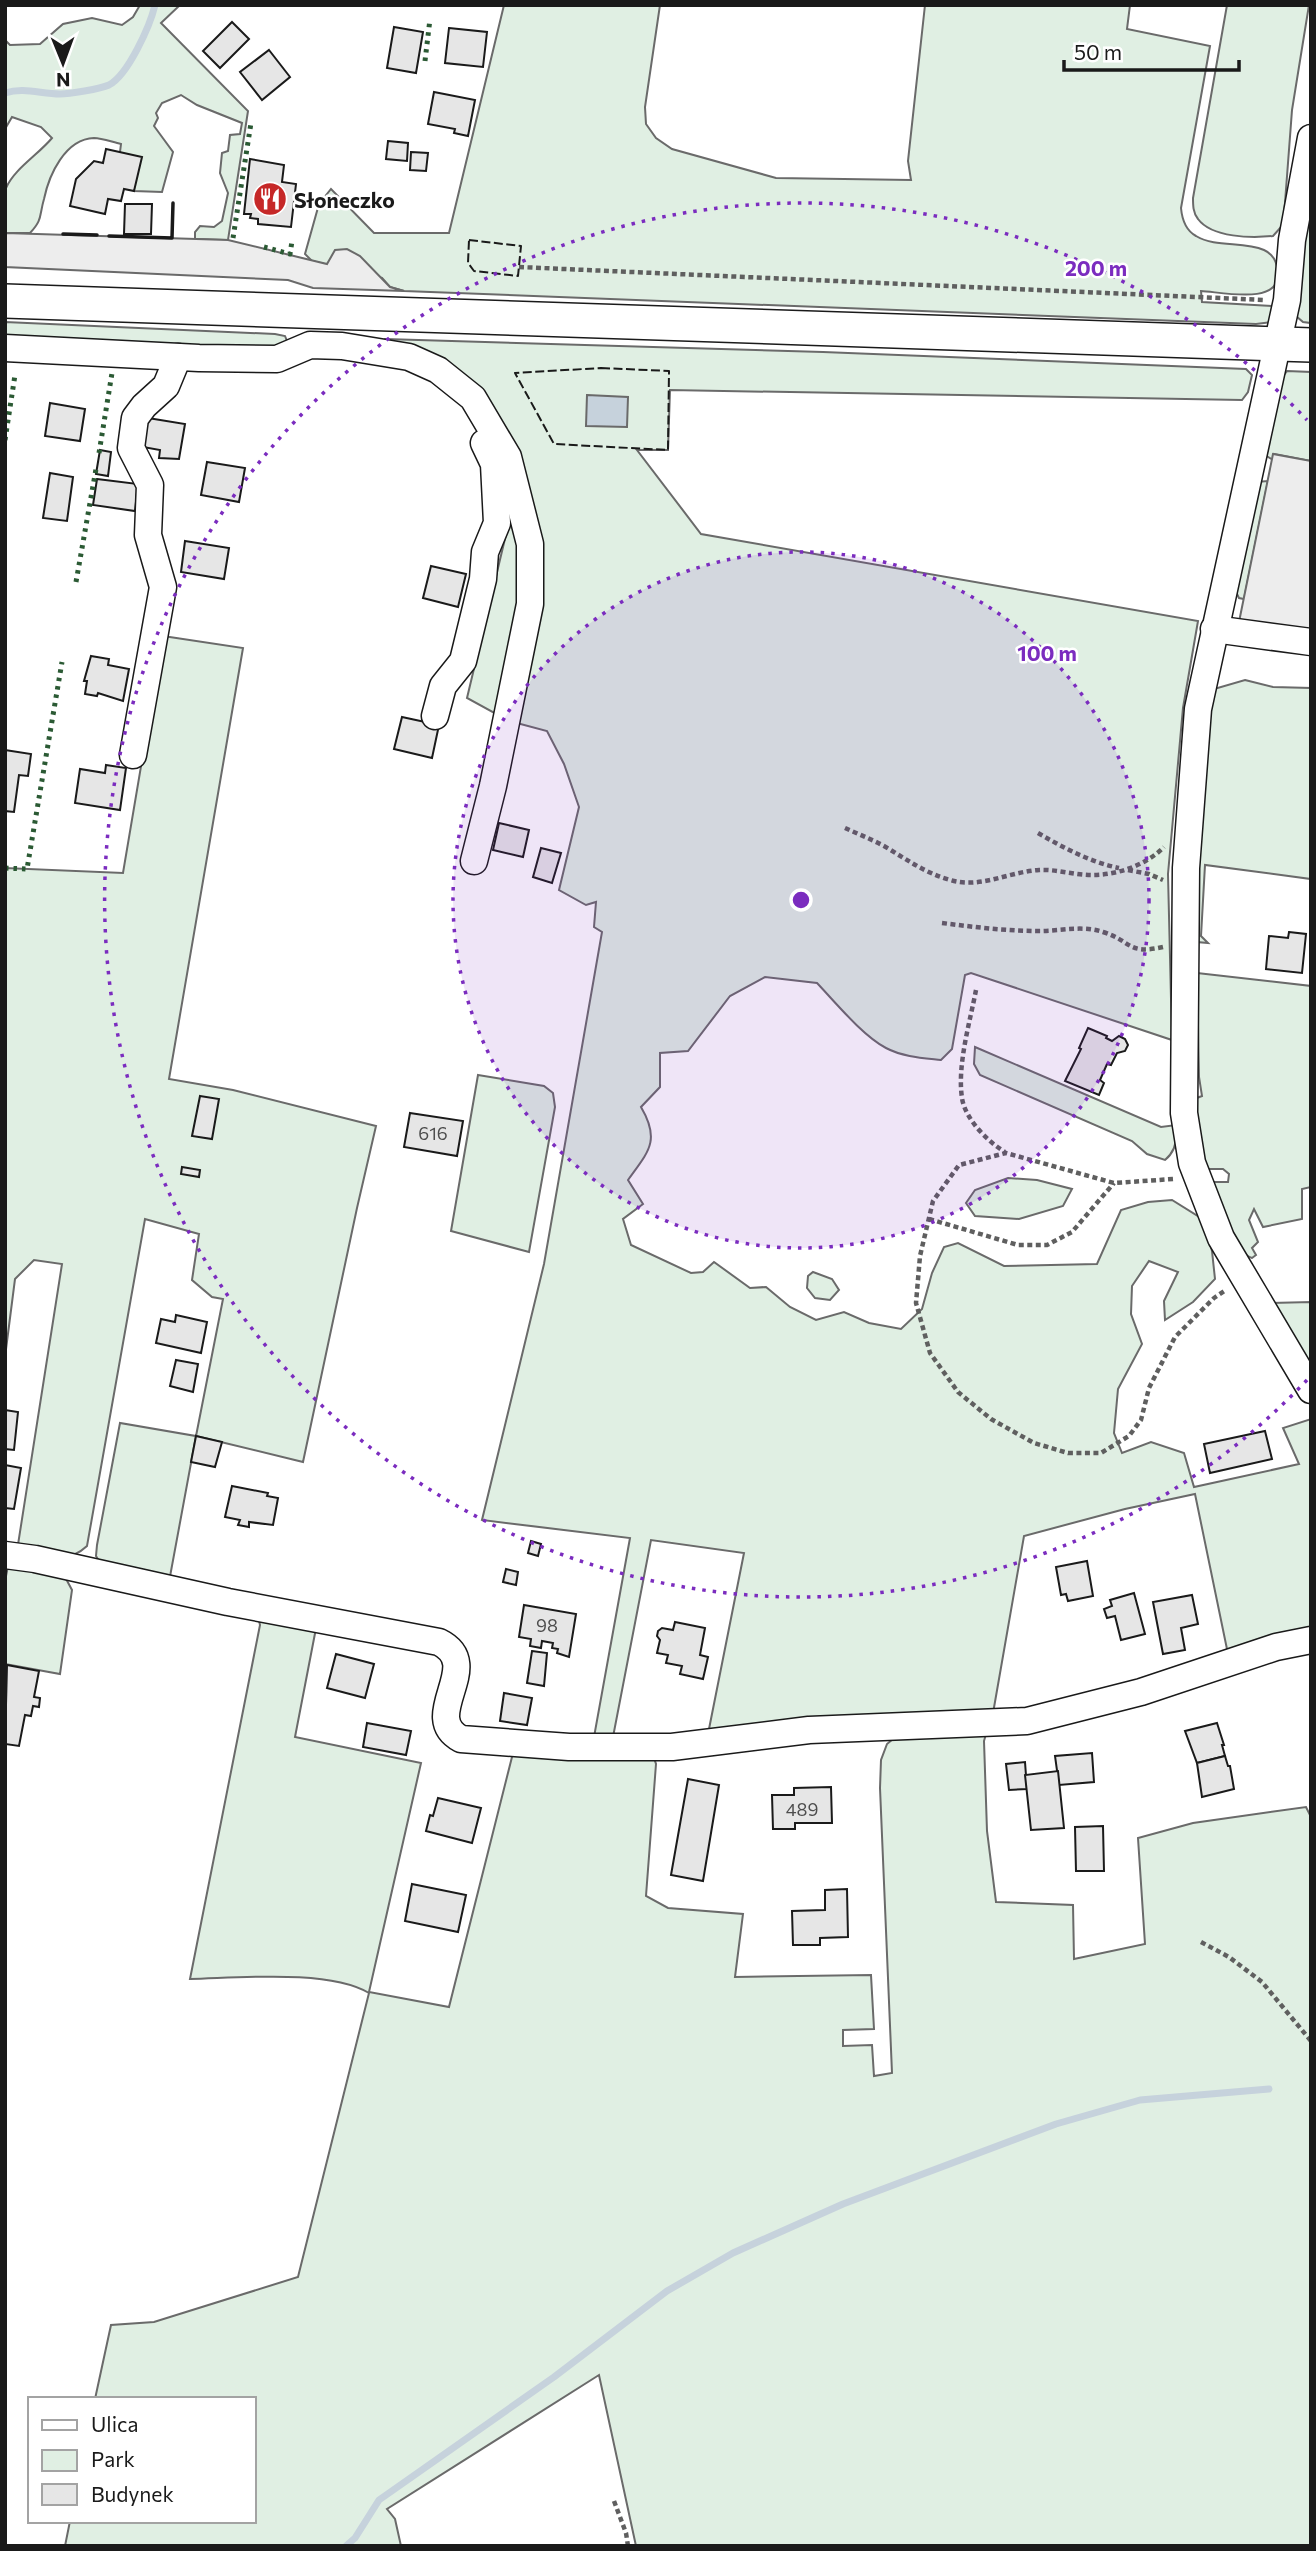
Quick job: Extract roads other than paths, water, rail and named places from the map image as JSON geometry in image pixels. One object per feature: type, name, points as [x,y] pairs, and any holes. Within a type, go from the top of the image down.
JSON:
[{"type":"main road","points":[[5,301],[1311,345]]},
{"type":"street","points":[[1311,138],[1293,240],[1287,300],[1198,709],[1185,891],[1184,1113],[1192,1163],[1222,1238],[1311,1390]]},
{"type":"street","points":[[5,348],[277,359],[310,345],[342,346],[409,357],[439,370],[473,398],[508,457],[530,544],[530,604],[493,786],[474,861]]},
{"type":"street","points":[[133,755],[163,587],[148,535],[150,485],[131,448],[135,418],[166,386],[178,357]]},
{"type":"street","points":[[435,716],[443,686],[463,661],[483,579],[485,552],[497,523],[494,464],[471,417],[439,370]]},
{"type":"street","points":[[1214,629],[1311,642]]},
{"type":"street","points":[[5,1555],[35,1559],[228,1602],[439,1642],[452,1648],[456,1658],[456,1671],[444,1722],[450,1734],[461,1740],[569,1747],[672,1747],[809,1730],[1027,1721],[1141,1692],[1276,1647],[1311,1640]]},
{"type":"waterway","points":[[5,93],[26,91],[64,94],[109,85],[131,61],[155,5]]},
{"type":"waterway","points":[[346,2546],[355,2538],[379,2500],[554,2377],[667,2291],[733,2253],[843,2204],[1056,2124],[1140,2100],[1269,2089]]},
{"type":"place","name":"Słoneczko","points":[[270,199]]}]
